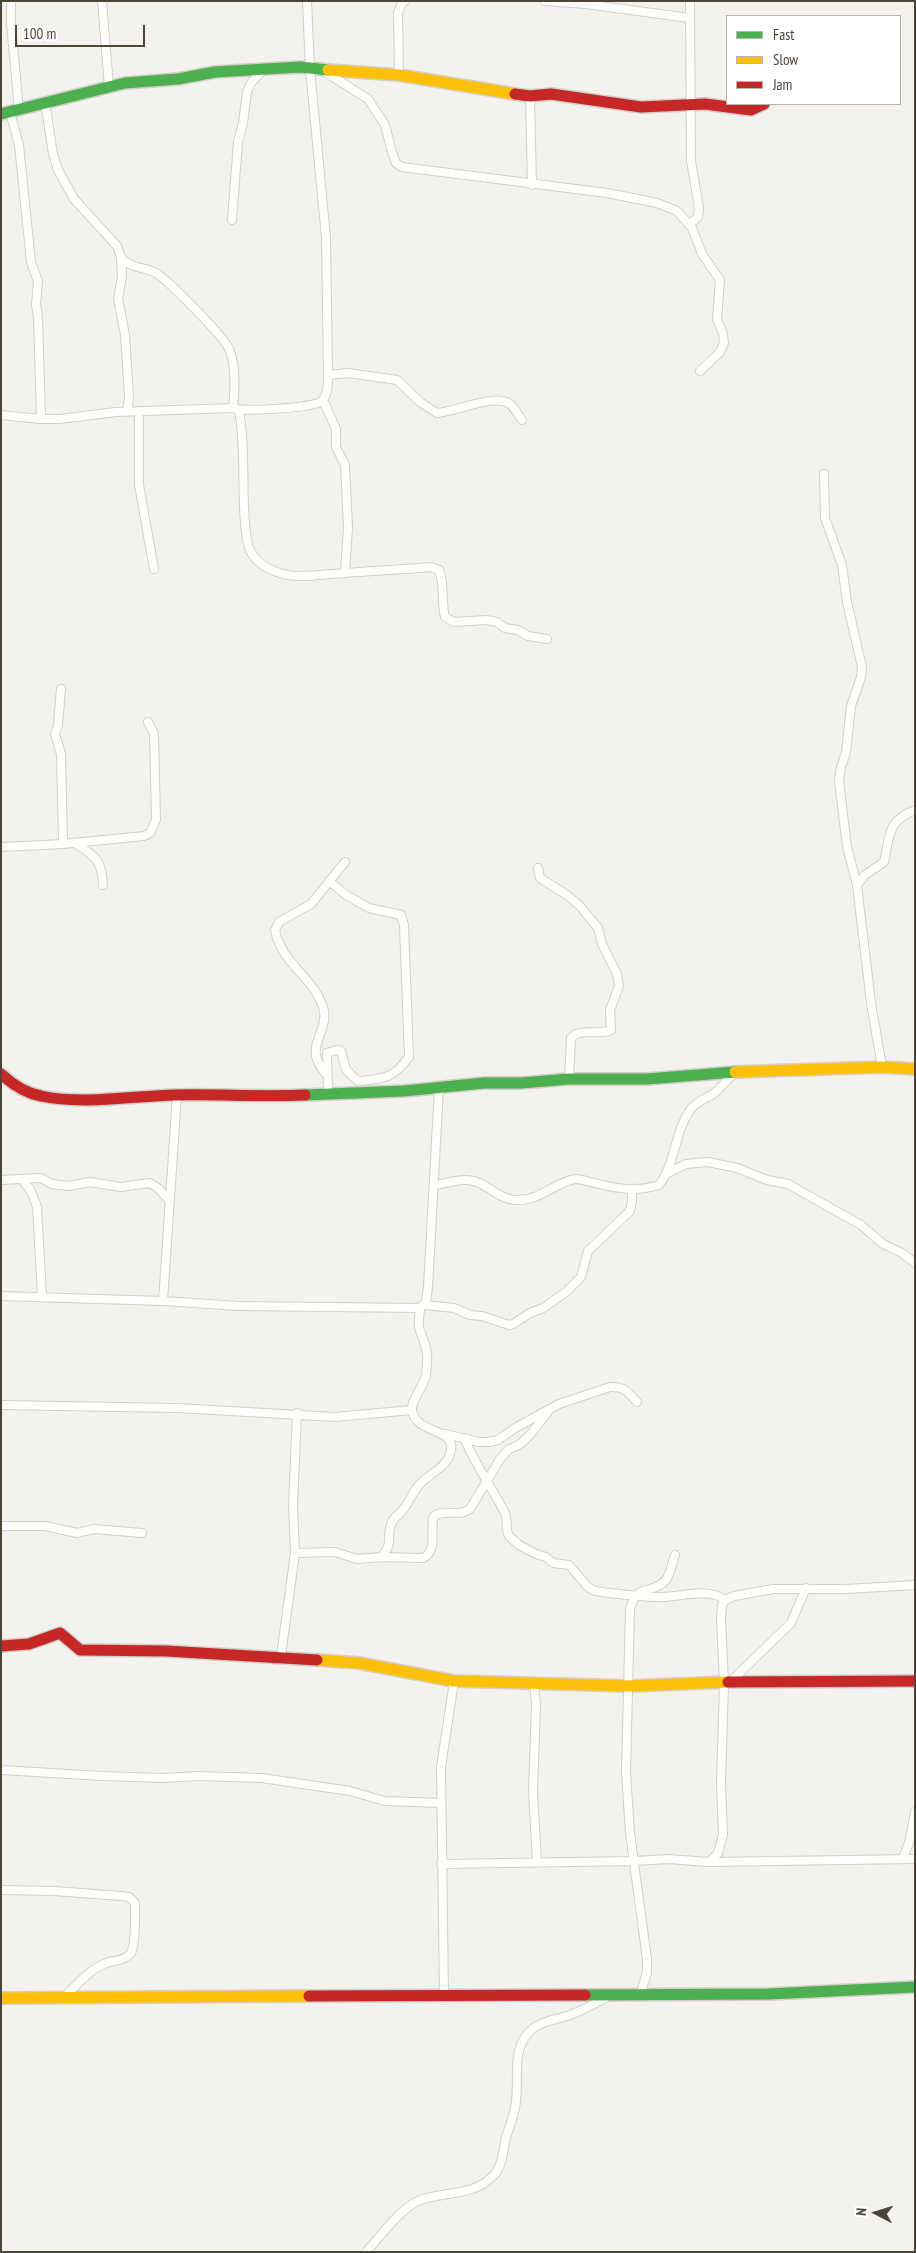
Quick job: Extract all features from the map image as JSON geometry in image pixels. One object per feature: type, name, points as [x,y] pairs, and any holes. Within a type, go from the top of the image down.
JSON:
[{"type":"street","points":[[11,1],[10,112],[19,145],[31,262],[38,281],[36,304],[41,419]]},
{"type":"street","points":[[102,1],[109,87]]},
{"type":"street","points":[[1,415],[41,419],[139,411],[236,409],[316,404],[323,400],[327,392],[328,375],[326,238],[315,69],[307,1]]},
{"type":"street","points":[[399,74],[398,13],[402,3],[405,1]]},
{"type":"street","points":[[545,1],[586,4],[689,18]]},
{"type":"street","points":[[690,1],[691,161],[700,208],[698,217],[690,225]]},
{"type":"street","points":[[10,112],[125,83],[178,79],[215,72],[300,67],[399,74],[480,90],[530,96],[551,94],[641,107],[705,104],[751,110],[762,105]]},
{"type":"street","points":[[232,220],[238,142],[243,123],[247,92],[251,82],[264,68]]},
{"type":"street","points":[[315,69],[368,99],[385,125],[396,163],[402,167],[607,193],[657,202],[677,211],[690,225],[698,240],[702,254],[720,280],[717,319],[723,334],[724,343],[720,352],[700,371]]},
{"type":"street","points":[[530,96],[532,184]]},
{"type":"street","points":[[44,102],[52,154],[58,170],[74,199],[117,246],[125,263],[159,275],[202,316],[230,351],[236,409],[243,430],[243,476],[247,540],[250,554],[263,565],[283,574],[294,576],[431,567],[439,570],[441,577],[445,618],[454,622],[486,620],[497,622],[505,628],[518,630],[536,639],[547,639]]},
{"type":"street","points":[[121,257],[122,276],[118,299],[125,336],[129,398],[127,412]]},
{"type":"street","points":[[328,375],[348,372],[397,380],[420,402],[438,414],[477,404],[502,401],[510,404],[522,420]]},
{"type":"street","points":[[323,400],[336,430],[336,447],[345,465],[348,528],[345,573]]},
{"type":"street","points":[[139,411],[140,485],[154,569]]},
{"type":"street","points":[[824,474],[824,518],[842,565],[847,602],[862,667],[862,678],[851,706],[846,753],[841,766],[839,780],[847,847],[857,885],[871,1003],[882,1067]]},
{"type":"street","points":[[61,689],[58,725],[55,734],[61,754],[63,844]]},
{"type":"street","points":[[1,847],[75,843],[144,836],[150,833],[156,820],[156,811],[154,734],[148,722]]},
{"type":"street","points":[[857,885],[865,875],[884,862],[889,832],[894,822],[915,810]]},
{"type":"street","points":[[75,843],[98,860],[103,870],[103,885]]},
{"type":"street","points":[[328,1078],[316,1058],[324,1027],[324,1010],[319,995],[289,961],[279,944],[275,930],[279,922],[311,904],[345,862]]},
{"type":"street","points":[[538,868],[540,878],[580,906],[598,928],[602,944],[618,974],[619,986],[610,1010],[611,1030],[601,1033],[583,1032],[575,1034],[571,1038],[569,1079]]},
{"type":"street","points":[[328,1094],[327,1053],[330,1051],[341,1051],[346,1070],[358,1080],[385,1079],[402,1067],[409,1057],[404,925],[401,915],[378,912],[369,908],[329,881]]},
{"type":"street","points":[[1,1074],[13,1085],[40,1096],[78,1099],[177,1095],[257,1097],[440,1088],[484,1083],[521,1083],[569,1079],[647,1079],[735,1072],[882,1067],[915,1069]]},
{"type":"street","points":[[435,1185],[461,1180],[476,1182],[499,1196],[520,1201],[547,1193],[575,1179],[632,1190],[659,1186],[668,1173],[680,1131],[694,1104],[719,1089],[735,1072]]},
{"type":"street","points":[[440,1088],[435,1185],[423,1307],[419,1326],[428,1360],[425,1379],[414,1401],[412,1410],[421,1425],[433,1432],[488,1442],[498,1440],[514,1428],[550,1409],[579,1396],[610,1387],[618,1386],[626,1389],[637,1402]]},
{"type":"street","points":[[163,1301],[177,1095]]},
{"type":"street","points":[[668,1173],[686,1164],[708,1162],[737,1168],[767,1180],[788,1184],[861,1225],[883,1244],[902,1253],[915,1263]]},
{"type":"street","points":[[1,1180],[41,1178],[52,1184],[69,1186],[90,1182],[121,1187],[150,1183],[159,1189],[170,1201]]},
{"type":"street","points":[[22,1179],[31,1191],[37,1207],[42,1296]]},
{"type":"street","points":[[1,1296],[163,1301],[239,1306],[454,1308],[470,1315],[482,1316],[508,1325],[544,1308],[577,1282],[584,1270],[588,1251],[630,1211],[632,1206],[632,1190]]},
{"type":"street","points":[[1,1405],[297,1413],[335,1417],[412,1410]]},
{"type":"street","points":[[295,1553],[334,1552],[358,1558],[423,1558],[432,1549],[434,1516],[441,1513],[464,1514],[470,1509],[486,1479],[500,1459],[530,1435],[550,1409]]},
{"type":"street","points":[[281,1656],[295,1553],[293,1505],[297,1413]]},
{"type":"street","points":[[382,1557],[390,1545],[392,1521],[402,1512],[418,1487],[428,1476],[448,1461],[452,1450],[450,1440],[444,1434]]},
{"type":"street","points":[[464,1438],[470,1453],[505,1514],[509,1536],[520,1545],[546,1557],[553,1563],[569,1565],[588,1588],[595,1591],[636,1596],[712,1595],[725,1600]]},
{"type":"street","points":[[1,1526],[45,1526],[77,1532],[94,1529],[142,1533]]},
{"type":"street","points":[[640,1995],[647,1973],[635,1861],[630,1833],[626,1772],[630,1609],[636,1596],[647,1588],[658,1586],[665,1580],[675,1555]]},
{"type":"street","points":[[709,1862],[718,1853],[722,1835],[721,1782],[727,1683],[721,1610],[725,1600],[734,1596],[773,1589],[846,1589],[915,1585]]},
{"type":"street","points":[[727,1683],[791,1623],[806,1588]]},
{"type":"street","points":[[1,1646],[29,1644],[60,1633],[67,1636],[74,1647],[80,1650],[166,1651],[281,1656],[359,1662],[454,1681],[629,1686],[915,1681]]},
{"type":"street","points":[[444,1997],[440,1864],[441,1767],[454,1681]]},
{"type":"street","points":[[534,1683],[536,1705],[533,1792],[537,1862]]},
{"type":"street","points":[[1,1770],[164,1778],[198,1776],[262,1778],[350,1791],[385,1801],[441,1803]]},
{"type":"street","points":[[903,1858],[910,1843],[915,1812]]},
{"type":"street","points":[[440,1864],[668,1859],[709,1862],[915,1859]]},
{"type":"street","points":[[1,1890],[54,1891],[121,1896],[128,1897],[135,1903],[134,1944],[130,1953],[124,1959],[106,1964],[89,1973],[64,1997]]},
{"type":"street","points":[[1,1998],[249,1995],[444,1997],[556,1994],[640,1995],[793,1993],[890,1986],[915,1987]]},
{"type":"street","points":[[366,2252],[405,2210],[416,2202],[427,2198],[466,2191],[483,2184],[493,2176],[500,2166],[515,2109],[516,2063],[524,2038],[536,2026],[574,2014],[611,1995]]},
{"type":"traffic: fast","points":[[1,114],[125,83],[178,79],[215,72],[300,67],[328,70]]},
{"type":"traffic: fast","points":[[305,1095],[404,1091],[484,1083],[521,1083],[569,1079],[647,1079],[735,1072]]},
{"type":"traffic: fast","points":[[585,1995],[769,1994],[915,1987]]},
{"type":"traffic: slow","points":[[328,70],[399,75],[515,94]]},
{"type":"traffic: slow","points":[[735,1072],[882,1067],[915,1069]]},
{"type":"traffic: slow","points":[[317,1660],[359,1663],[454,1681],[629,1686],[728,1682]]},
{"type":"traffic: slow","points":[[1,1998],[309,1996]]},
{"type":"traffic: jam","points":[[515,94],[530,96],[551,94],[641,107],[705,104],[751,110],[762,105]]},
{"type":"traffic: jam","points":[[1,1074],[14,1085],[30,1093],[57,1099],[90,1100],[175,1095],[305,1095]]},
{"type":"traffic: jam","points":[[1,1646],[29,1644],[60,1633],[80,1650],[166,1651],[317,1660]]},
{"type":"traffic: jam","points":[[728,1682],[915,1681]]},
{"type":"traffic: jam","points":[[309,1996],[585,1995]]}]
